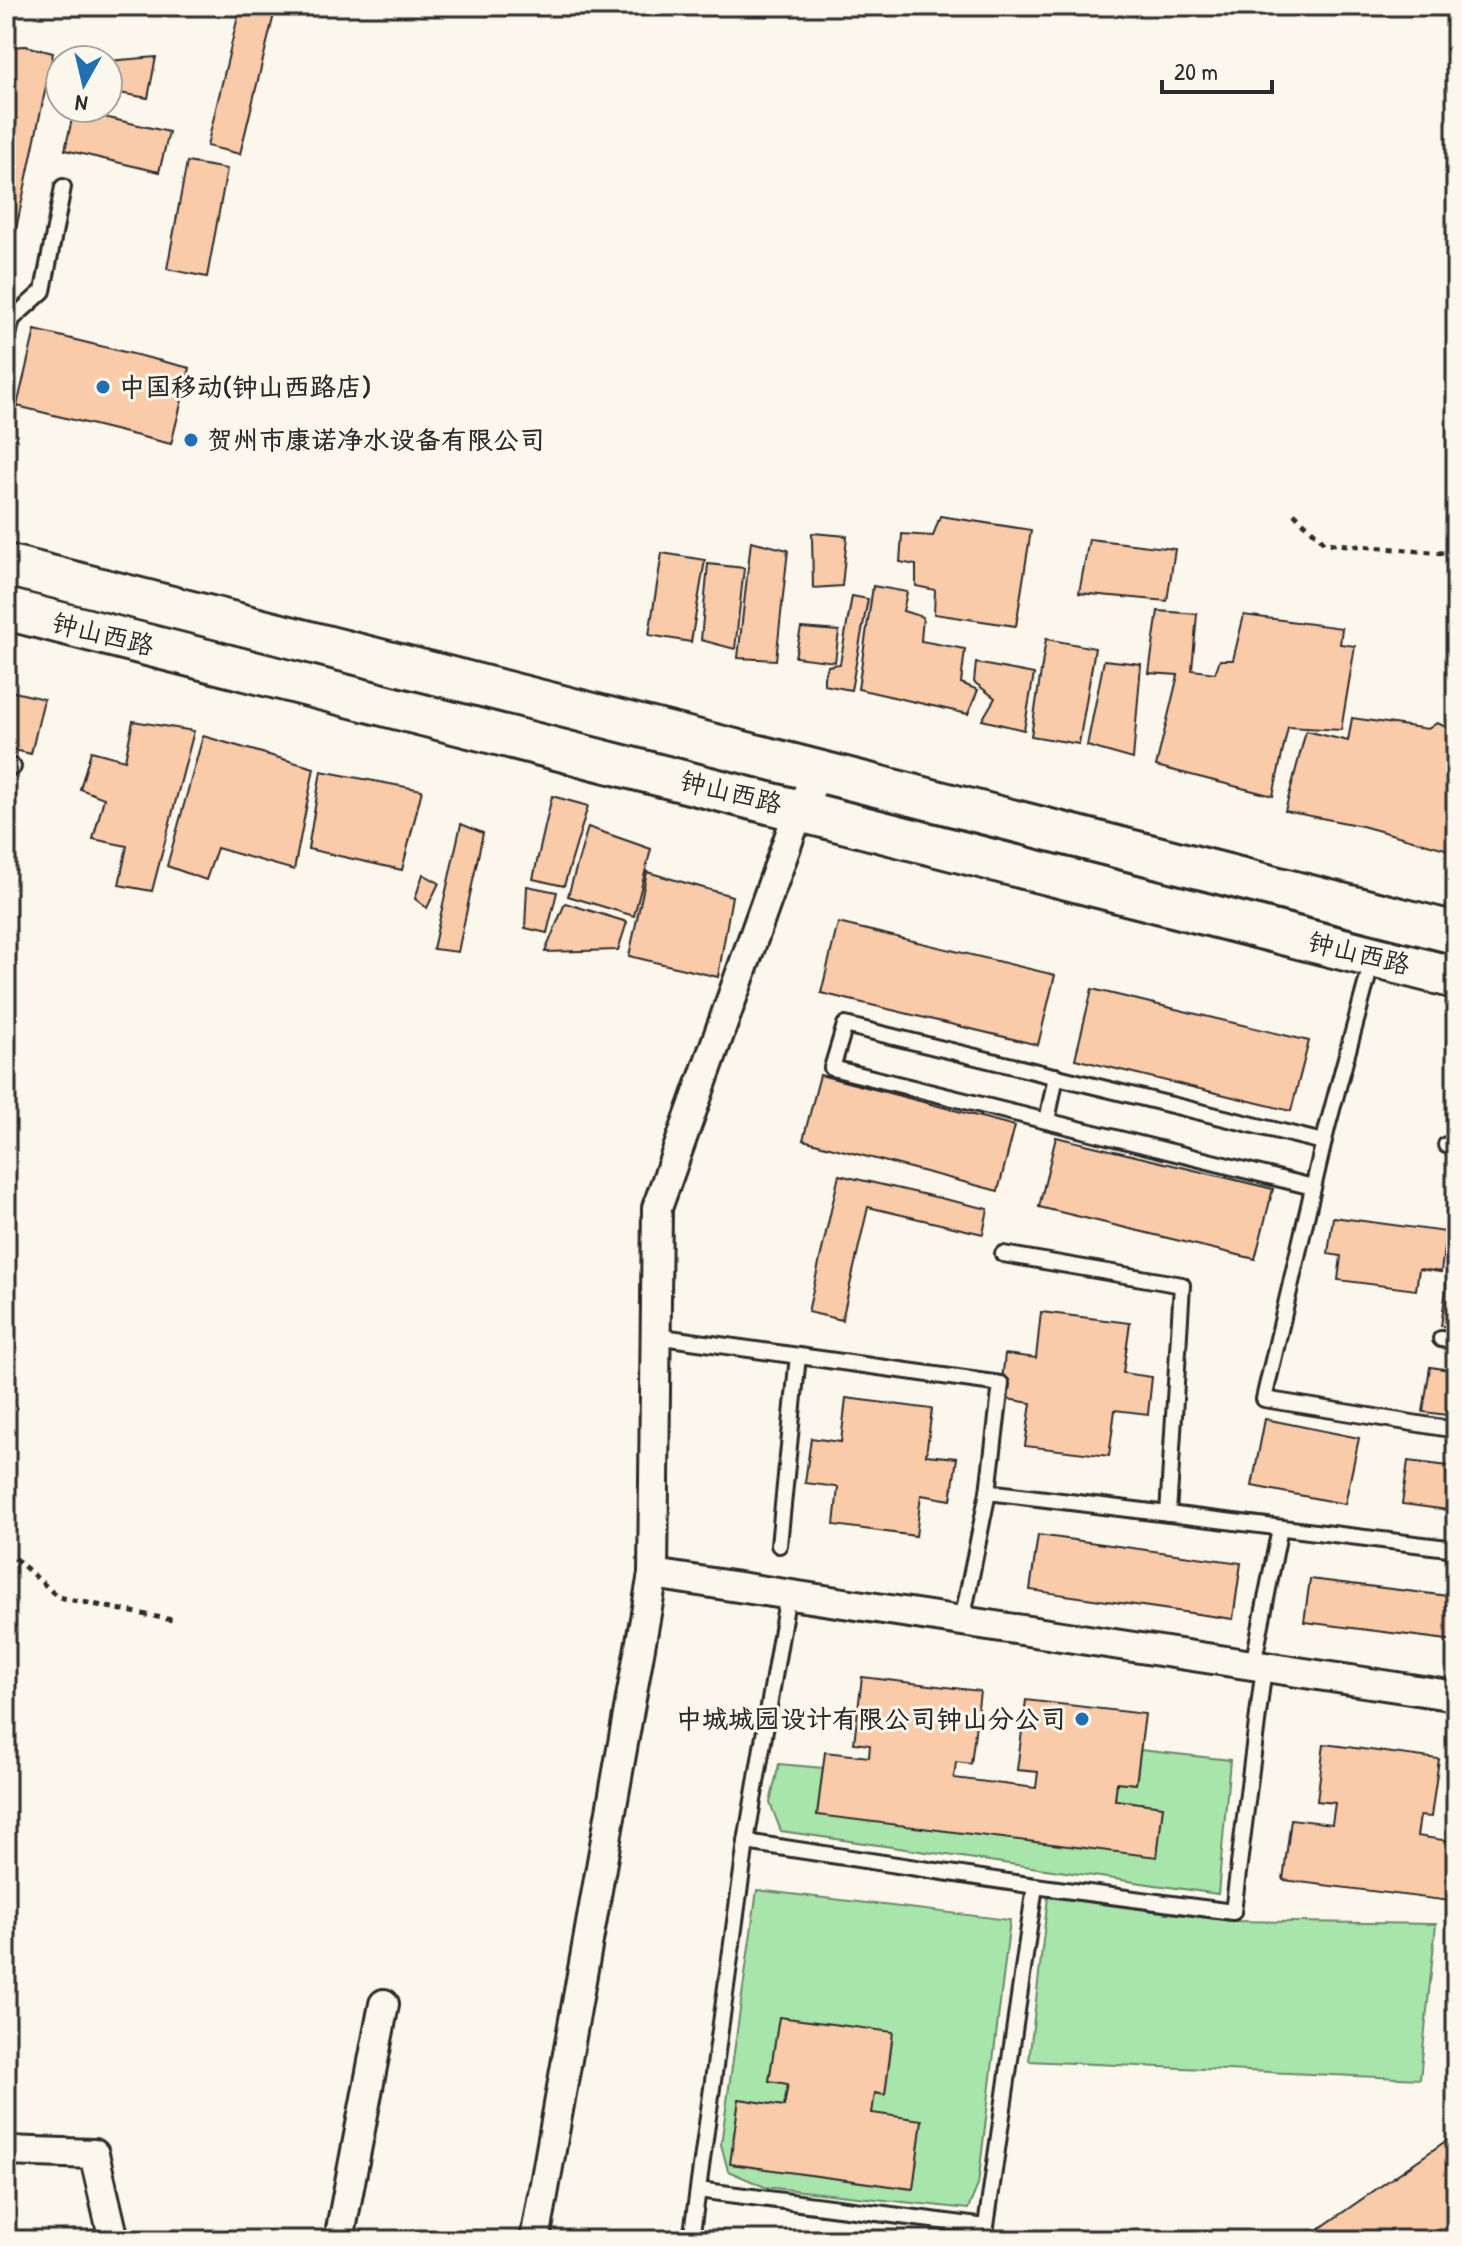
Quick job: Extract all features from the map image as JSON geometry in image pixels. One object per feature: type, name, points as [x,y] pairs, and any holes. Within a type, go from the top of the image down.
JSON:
[{"type":"main road","name":"钟山西路","points":[[6,565],[820,770],[1380,936],[1456,978]]},
{"type":"main road","name":"钟山西路","points":[[6,609],[799,810],[1380,936],[1456,933]]},
{"type":"street","points":[[535,2240],[653,1574],[657,1208],[799,810],[820,770]]},
{"type":"street","points":[[653,1574],[1456,1696]]},
{"type":"street","points":[[339,2240],[384,2004]]},
{"type":"street","points":[[6,2151],[94,2154],[114,2240]]},
{"type":"lane","points":[[6,344],[12,319],[43,291],[63,187]]},
{"type":"lane","points":[[1380,936],[1323,1142],[1264,1399],[1456,1430]]},
{"type":"lane","points":[[1313,1187],[832,1068],[845,1025],[1323,1142]]},
{"type":"lane","points":[[1047,1121],[1056,1076]]},
{"type":"lane","points":[[1003,1254],[1182,1285],[1168,1514]]},
{"type":"lane","points":[[655,1336],[1001,1384],[988,1492],[962,1621]]},
{"type":"lane","points":[[779,1545],[798,1356]]},
{"type":"lane","points":[[988,1492],[1456,1549]]},
{"type":"lane","points":[[746,1842],[1035,1886],[1233,1912],[1259,1666],[1280,1528]]},
{"type":"lane","points":[[691,2240],[746,1842],[788,1594]]},
{"type":"lane","points":[[698,2190],[985,2234],[1035,1886]]},
{"type":"path","points":[[1294,513],[1325,543],[1456,554]]},
{"type":"path","points":[[6,1550],[58,1597],[172,1620]]},
{"type":"green space","points":[[1140,1750],[1230,1760],[1218,1894],[781,1831],[770,1803],[779,1764],[823,1768],[818,1815],[1163,1806],[1115,1800],[1117,1782],[1136,1784]]},
{"type":"green space","points":[[757,1890],[1010,1920],[978,2185],[968,2209],[765,2187],[728,2171],[721,2144]]},
{"type":"green space","points":[[1048,1897],[1230,1921],[1436,1924],[1420,2079],[1029,2061]]},
{"type":"building","points":[[248,6],[276,6],[240,154],[207,146],[239,12]]},
{"type":"building","points":[[26,46],[44,51],[44,96],[6,277],[6,47]]},
{"type":"building","points":[[156,57],[148,98],[124,94],[124,60]]},
{"type":"building","points":[[124,122],[169,132],[159,172],[65,150],[71,124],[124,124]]},
{"type":"building","points":[[187,162],[227,169],[207,277],[167,269]]},
{"type":"building","name":"中国移动(钟山西路店)","points":[[35,330],[190,368],[171,444],[17,406]]},
{"type":"building","points":[[940,516],[1031,530],[1016,626],[934,614],[935,590],[916,586],[916,565],[900,562],[902,534],[933,536]]},
{"type":"building","points":[[812,533],[847,536],[842,586],[813,588]]},
{"type":"building","points":[[1089,539],[1175,549],[1167,601],[1079,593]]},
{"type":"building","points":[[751,541],[788,550],[776,660],[738,658]]},
{"type":"building","points":[[662,553],[705,560],[691,642],[649,635]]},
{"type":"building","points":[[708,564],[744,568],[735,649],[701,640]]},
{"type":"building","points":[[873,586],[907,592],[903,611],[923,617],[921,641],[965,649],[961,683],[978,690],[968,714],[858,689]]},
{"type":"building","points":[[852,596],[868,599],[851,690],[824,685],[824,677],[828,666],[840,664]]},
{"type":"building","points":[[1158,611],[1197,614],[1192,670],[1215,673],[1220,660],[1233,660],[1244,615],[1342,628],[1340,644],[1355,646],[1341,730],[1288,727],[1273,796],[1156,766],[1178,675],[1149,673]]},
{"type":"building","points":[[801,628],[839,631],[835,662],[795,657]]},
{"type":"building","points":[[1046,639],[1095,648],[1079,744],[1031,736]]},
{"type":"building","points":[[1104,660],[1141,664],[1133,759],[1087,746]]},
{"type":"building","points":[[976,663],[1034,674],[1024,730],[982,720],[995,698],[974,682]]},
{"type":"building","points":[[6,690],[44,699],[31,754],[6,748]]},
{"type":"building","points":[[1352,718],[1428,729],[1437,723],[1456,731],[1456,852],[1362,826],[1285,811],[1306,731],[1348,741]]},
{"type":"building","points":[[133,721],[194,731],[152,891],[119,885],[127,846],[93,839],[104,798],[80,789],[91,751],[125,760]]},
{"type":"building","points":[[203,736],[314,768],[294,870],[217,848],[206,880],[167,866]]},
{"type":"building","points":[[321,771],[422,790],[402,870],[308,849]]},
{"type":"building","points":[[552,796],[588,806],[564,886],[533,879]]},
{"type":"building","points":[[6,801],[15,803],[6,844]]},
{"type":"building","points":[[461,824],[483,833],[458,952],[433,949]]},
{"type":"building","points":[[588,827],[651,849],[634,916],[568,896]]},
{"type":"building","points":[[647,872],[732,896],[718,977],[629,956]]},
{"type":"building","points":[[423,874],[439,883],[427,908],[415,899]]},
{"type":"building","points":[[527,886],[557,892],[547,933],[525,928]]},
{"type":"building","points":[[565,903],[627,922],[618,950],[545,952]]},
{"type":"building","points":[[838,923],[1055,975],[1038,1045],[821,993]]},
{"type":"building","points":[[1092,989],[1309,1041],[1291,1111],[1075,1059]]},
{"type":"building","points":[[820,1075],[1015,1126],[998,1191],[803,1140]]},
{"type":"building","points":[[1056,1137],[1273,1189],[1255,1259],[1039,1207]]},
{"type":"building","points":[[839,1175],[988,1209],[983,1234],[868,1207],[842,1320],[808,1312]]},
{"type":"building","points":[[1333,1217],[1446,1232],[1441,1272],[1419,1269],[1416,1290],[1338,1280],[1341,1256],[1328,1254]]},
{"type":"building","points":[[1447,1281],[1456,1282],[1456,1328],[1441,1326]]},
{"type":"building","points":[[1041,1312],[1130,1323],[1123,1373],[1152,1377],[1148,1414],[1115,1410],[1109,1456],[1025,1446],[1031,1403],[1000,1398],[1005,1354],[1036,1358]]},
{"type":"building","points":[[1454,1354],[1456,1416],[1423,1412],[1430,1367],[1451,1370]]},
{"type":"building","points":[[846,1398],[932,1409],[926,1455],[957,1458],[951,1500],[921,1495],[916,1536],[834,1525],[838,1487],[805,1483],[811,1438],[841,1442]]},
{"type":"building","points":[[1265,1419],[1359,1438],[1345,1504],[1252,1486]]},
{"type":"building","points":[[1408,1461],[1456,1467],[1456,1511],[1402,1504]]},
{"type":"building","points":[[1038,1535],[1241,1563],[1233,1619],[1030,1590]]},
{"type":"building","points":[[1310,1579],[1456,1597],[1456,1641],[1304,1622]]},
{"type":"building","points":[[862,1677],[980,1691],[971,1764],[956,1762],[954,1778],[1036,1788],[1038,1772],[1017,1770],[1026,1700],[1145,1714],[1136,1784],[1117,1782],[1115,1800],[1163,1806],[1157,1857],[817,1815],[825,1752],[869,1757],[870,1745],[854,1743]]},
{"type":"building","points":[[1324,1744],[1439,1759],[1431,1817],[1420,1816],[1417,1836],[1456,1842],[1450,1901],[1283,1880],[1291,1819],[1332,1824],[1335,1803],[1317,1801]]},
{"type":"building","points":[[779,2017],[893,2032],[885,2095],[875,2093],[872,2113],[922,2120],[913,2189],[730,2164],[739,2099],[784,2106],[788,2084],[769,2081]]},
{"type":"building","points":[[1456,2134],[1456,2240],[1303,2240]]},
{"type":"place","name":"中国移动(钟山西路店)","points":[[103,387]]},
{"type":"place","name":"贺州市康诺净水设备有限公司","points":[[191,440]]},
{"type":"place","name":"中城城园设计有限公司钟山分公司","points":[[1082,1719]]}]
